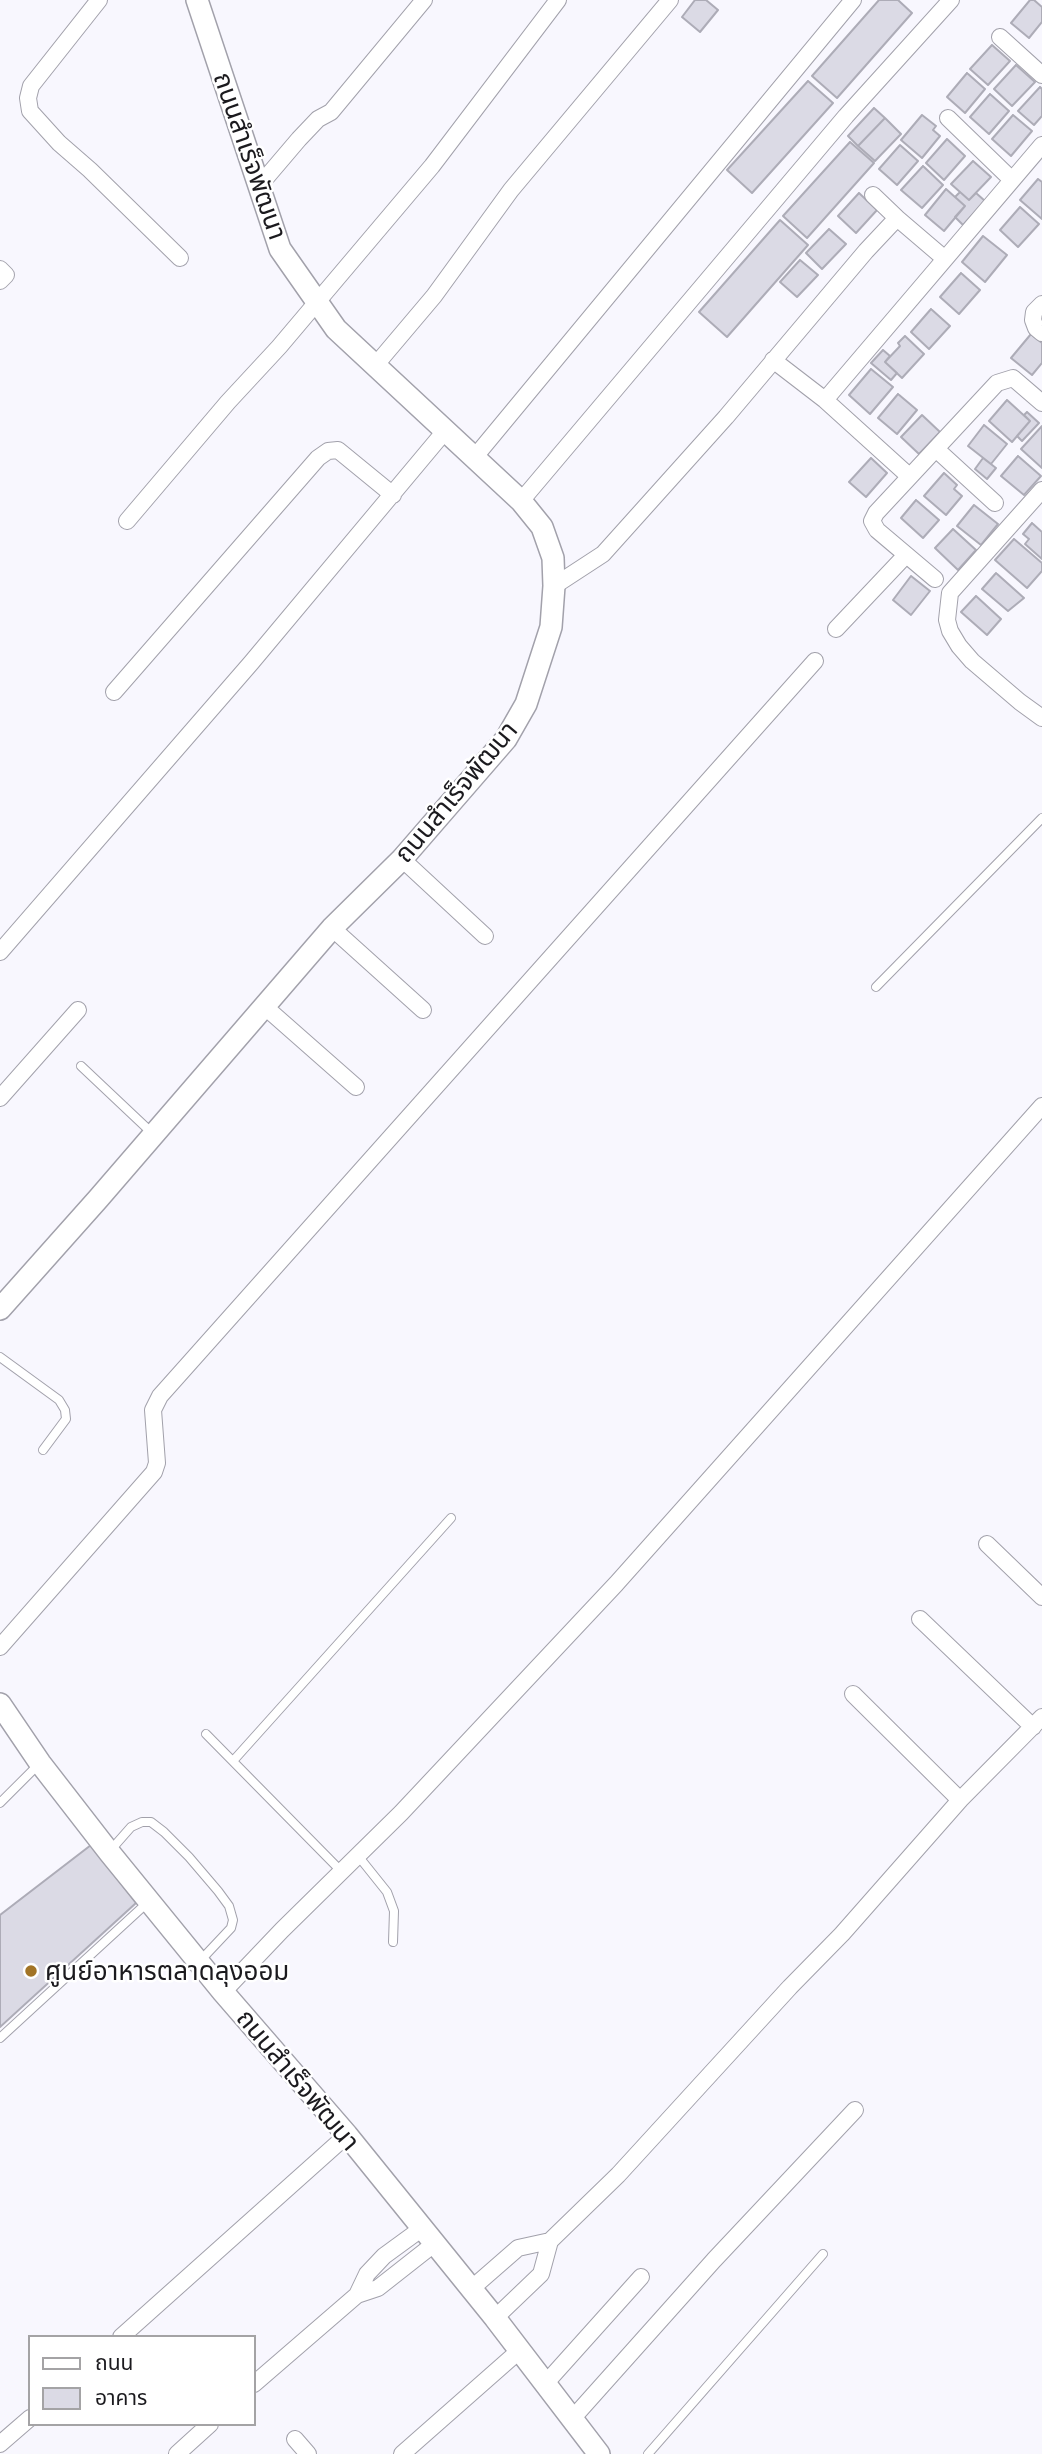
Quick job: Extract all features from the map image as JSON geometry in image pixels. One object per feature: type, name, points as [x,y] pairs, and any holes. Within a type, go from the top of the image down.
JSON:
[{"type":"street","points":[[99,0],[31,86],[28,98],[30,111],[59,143],[180,258]]},
{"type":"street","points":[[259,186],[299,138],[318,119],[331,112],[424,0]]},
{"type":"street","points":[[127,521],[432,166],[558,0]]},
{"type":"street","points":[[374,367],[434,296],[511,190],[670,0]]},
{"type":"street","points":[[474,457],[853,0]]},
{"type":"street","points":[[521,501],[846,116],[951,0]]},
{"type":"street","name":"ถนนสำเร็จพัฒนา","points":[[0,1309],[332,928],[402,859],[506,739],[526,704],[551,627],[553,558],[542,527],[521,501],[336,329],[280,249],[203,4]]},
{"type":"street","points":[[1000,37],[1042,75]]},
{"type":"street","points":[[947,118],[1012,180]]},
{"type":"street","points":[[825,400],[1042,145]]},
{"type":"street","points":[[873,195],[945,259]]},
{"type":"street","points":[[554,586],[603,554],[726,418],[897,218]]},
{"type":"street","points":[[0,269],[6,275],[0,281]]},
{"type":"street","points":[[1042,304],[1034,313],[1033,320],[1042,334]]},
{"type":"street","points":[[774,360],[825,400],[909,476]]},
{"type":"street","points":[[935,579],[877,530],[872,521],[876,513],[997,383],[1013,378],[1042,402]]},
{"type":"street","points":[[0,953],[260,653],[445,431]]},
{"type":"street","points":[[936,449],[995,503]]},
{"type":"street","points":[[114,692],[318,458],[328,451],[338,450],[393,495]]},
{"type":"street","points":[[1042,490],[950,593],[947,620],[959,646],[972,661],[1042,718]]},
{"type":"street","points":[[836,629],[906,555]]},
{"type":"street","points":[[0,1647],[154,1472],[158,1463],[153,1410],[160,1396],[815,661]]},
{"type":"street","points":[[402,859],[485,936]]},
{"type":"street","points":[[332,928],[423,1010]]},
{"type":"street","points":[[264,1006],[356,1087]]},
{"type":"street","points":[[0,1098],[78,1010]]},
{"type":"street","points":[[223,1992],[282,1930],[359,1857],[616,1584],[1042,1106]]},
{"type":"street","points":[[987,1544],[1042,1597]]},
{"type":"street","points":[[495,2318],[541,2274],[550,2241],[618,2175],[842,1934],[960,1800],[1037,1722],[920,1619]]},
{"type":"street","points":[[853,1694],[960,1800]]},
{"type":"street","name":"ถนนสำเร็จพัฒนา","points":[[0,1704],[40,1763],[109,1852],[223,1992],[347,2135],[495,2318],[598,2454]]},
{"type":"street","points":[[572,2419],[714,2260],[855,2110]]},
{"type":"street","points":[[123,2335],[347,2135]]},
{"type":"street","points":[[256,2382],[357,2295],[367,2274],[384,2256],[428,2236]]},
{"type":"street","points":[[471,2289],[518,2248],[550,2241]]},
{"type":"street","points":[[545,2384],[641,2277]]},
{"type":"street","points":[[402,2454],[520,2350]]},
{"type":"street","points":[[0,2444],[28,2420]]},
{"type":"street","points":[[177,2454],[207,2426]]},
{"type":"street","points":[[295,2439],[307,2454]]},
{"type":"lane","points":[[876,987],[1042,818]]},
{"type":"lane","points":[[81,1066],[154,1135]]},
{"type":"lane","points":[[0,1357],[59,1400],[65,1410],[66,1419],[43,1450]]},
{"type":"lane","points":[[233,1761],[452,1518]]},
{"type":"lane","points":[[206,1734],[342,1872]]},
{"type":"lane","points":[[0,1803],[40,1763]]},
{"type":"lane","points":[[109,1852],[131,1828],[142,1822],[151,1822],[189,1857],[218,1891],[229,1906],[233,1920],[231,1928],[199,1962]]},
{"type":"lane","points":[[359,1857],[387,1892],[394,1911],[393,1942]]},
{"type":"lane","points":[[0,2038],[149,1901]]},
{"type":"lane","points":[[648,2454],[823,2253]]},
{"type":"building","points":[[695,0],[706,0],[718,10],[700,32],[682,17]]},
{"type":"building","points":[[879,0],[898,0],[912,13],[837,98],[812,76]]},
{"type":"building","points":[[1030,0],[1042,7],[1042,22],[1029,38],[1011,23]]},
{"type":"building","points":[[992,45],[1010,61],[988,85],[970,69]]},
{"type":"building","points":[[1016,65],[1035,82],[1012,106],[994,89]]},
{"type":"building","points":[[967,73],[985,89],[965,113],[947,97]]},
{"type":"building","points":[[808,81],[833,103],[752,193],[727,170]]},
{"type":"building","points":[[1040,87],[1042,116],[1034,125],[1018,111]]},
{"type":"building","points":[[990,94],[1009,111],[989,134],[970,117]]},
{"type":"building","points":[[874,108],[885,118],[858,146],[848,136]]},
{"type":"building","points":[[922,115],[936,126],[933,130],[940,136],[922,158],[901,140]]},
{"type":"building","points":[[1013,115],[1032,131],[1011,156],[992,139]]},
{"type":"building","points":[[885,118],[901,134],[875,161],[858,146]]},
{"type":"building","points":[[947,139],[965,156],[944,180],[926,163]]},
{"type":"building","points":[[850,142],[874,163],[807,238],[783,216]]},
{"type":"building","points":[[900,145],[918,161],[897,185],[879,169]]},
{"type":"building","points":[[973,161],[991,177],[969,200],[951,184]]},
{"type":"building","points":[[923,166],[943,185],[922,208],[901,190]]},
{"type":"building","points":[[1038,179],[1042,182],[1042,219],[1020,200]]},
{"type":"building","points":[[946,189],[965,206],[944,231],[925,215]]},
{"type":"building","points":[[960,192],[969,200],[976,193],[985,201],[963,225],[955,217],[965,206],[955,197]]},
{"type":"building","points":[[859,193],[877,210],[856,233],[838,216]]},
{"type":"building","points":[[1020,207],[1039,224],[1018,247],[1000,230]]},
{"type":"building","points":[[780,220],[808,245],[727,337],[699,312]]},
{"type":"building","points":[[829,229],[846,244],[822,269],[806,253]]},
{"type":"building","points":[[983,236],[1007,255],[985,282],[962,262]]},
{"type":"building","points":[[800,260],[818,275],[797,297],[780,282]]},
{"type":"building","points":[[961,273],[980,290],[959,314],[940,297]]},
{"type":"building","points":[[931,309],[950,326],[929,349],[911,332]]},
{"type":"building","points":[[1031,334],[1042,343],[1042,363],[1032,375],[1011,358]]},
{"type":"building","points":[[905,336],[924,354],[902,378],[885,362],[900,346],[898,343]]},
{"type":"building","points":[[883,350],[890,356],[885,362],[897,373],[891,380],[871,363]]},
{"type":"building","points":[[871,369],[893,387],[870,414],[849,395]]},
{"type":"building","points":[[898,394],[917,410],[897,434],[878,418]]},
{"type":"building","points":[[1007,400],[1030,421],[1012,442],[989,421]]},
{"type":"building","points":[[1027,412],[1039,423],[1022,441],[1017,436],[1030,421],[1024,415]]},
{"type":"building","points":[[922,415],[940,432],[919,454],[901,437]]},
{"type":"building","points":[[984,425],[1007,444],[991,464],[968,446]]},
{"type":"building","points":[[1042,426],[1042,468],[1021,449]]},
{"type":"building","points":[[1018,456],[1041,476],[1024,495],[1001,476]]},
{"type":"building","points":[[871,458],[887,473],[866,497],[849,482]]},
{"type":"building","points":[[983,458],[996,468],[987,479],[975,469]]},
{"type":"building","points":[[944,473],[957,485],[954,489],[962,496],[946,515],[924,496]]},
{"type":"building","points":[[916,500],[939,520],[923,538],[901,518]]},
{"type":"building","points":[[974,505],[998,524],[981,545],[957,526]]},
{"type":"building","points":[[1032,523],[1042,532],[1042,559],[1025,544],[1029,539],[1023,534]]},
{"type":"building","points":[[953,529],[976,550],[958,570],[935,548]]},
{"type":"building","points":[[1014,539],[1042,563],[1042,571],[1027,588],[995,560]]},
{"type":"building","points":[[996,573],[1024,598],[1008,611],[982,589]]},
{"type":"building","points":[[911,576],[930,591],[911,615],[893,600]]},
{"type":"building","points":[[976,596],[1001,619],[987,635],[961,612]]},
{"type":"building","name":"ศูนย์อาหารตลาดลุงออม","points":[[91,1845],[136,1903],[0,2027],[0,1915]]},
{"type":"place","name":"ศูนย์อาหารตลาดลุงออม","points":[[31,1971]]}]
